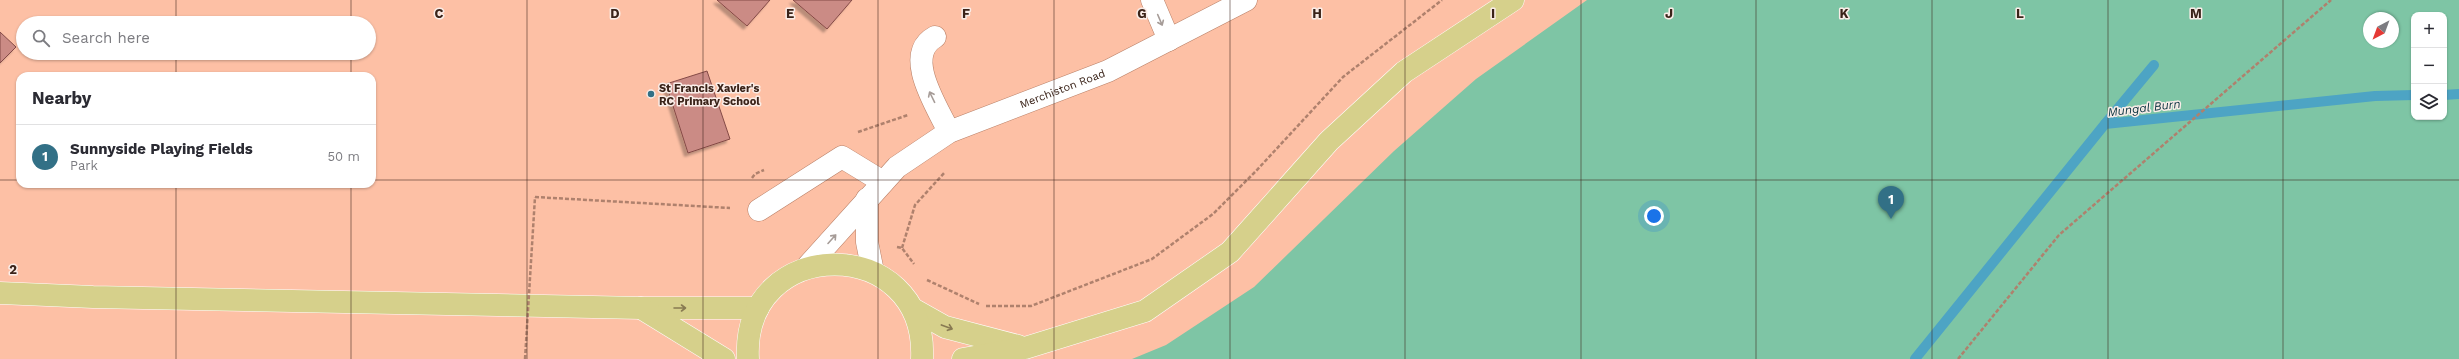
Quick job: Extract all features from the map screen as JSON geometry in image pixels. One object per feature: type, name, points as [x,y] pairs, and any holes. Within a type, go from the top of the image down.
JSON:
[{"type":"main road","points":[[963,359],[1025,348],[1145,311],[1230,252],[1329,141],[1404,72],[1513,0]]},
{"type":"main road","points":[[748,359],[747,340],[758,308],[778,284],[806,268],[840,263],[873,272],[896,287],[912,309],[923,340],[922,359]]},
{"type":"main road","points":[[0,293],[101,298],[641,308],[758,308]]},
{"type":"main road","points":[[641,308],[724,359]]},
{"type":"main road","points":[[912,309],[945,327],[1025,348]]},
{"type":"street","points":[[1152,0],[1169,40]]},
{"type":"street","name":"Merchiston Road","points":[[806,268],[866,199],[898,167],[949,132],[1108,71],[1246,0]]},
{"type":"street","points":[[935,37],[926,42],[920,55],[923,78],[949,132]]},
{"type":"street","points":[[759,210],[842,157],[883,182]]},
{"type":"street","points":[[866,199],[867,242],[873,272]]},
{"type":"path","points":[[923,275],[927,280],[984,306],[1031,306],[1152,259],[1213,214],[1343,77],[1442,0]]},
{"type":"path","points":[[1958,359],[2059,236],[2332,0]]},
{"type":"path","points":[[902,248],[915,205],[946,170]]},
{"type":"path","points":[[525,359],[535,197],[759,210]]},
{"type":"path","points":[[867,242],[902,248],[919,270]]},
{"type":"green space","points":[[1587,0],[2459,0],[2459,359],[1132,359],[1166,345],[1254,287],[1394,151],[1476,79]]},
{"type":"building","points":[[717,0],[770,0],[747,26]]},
{"type":"building","points":[[793,0],[852,0],[827,29]]},
{"type":"building","points":[[0,32],[16,47],[0,63]]},
{"type":"building","points":[[707,71],[730,139],[688,153],[666,84]]},
{"type":"waterway","points":[[2105,124],[2154,65]]},
{"type":"waterway","name":"Mungal Burn","points":[[2447,95],[2459,94]]},
{"type":"waterway","name":"Mungal Burn","points":[[1915,359],[2105,124],[2375,96],[2411,95]]},
{"type":"place","name":"St Francis Xavier's RC Primary School","points":[[651,94]]},
{"type":"place","name":"Sunnyside Playing Fields","points":[[1891,219]]}]
